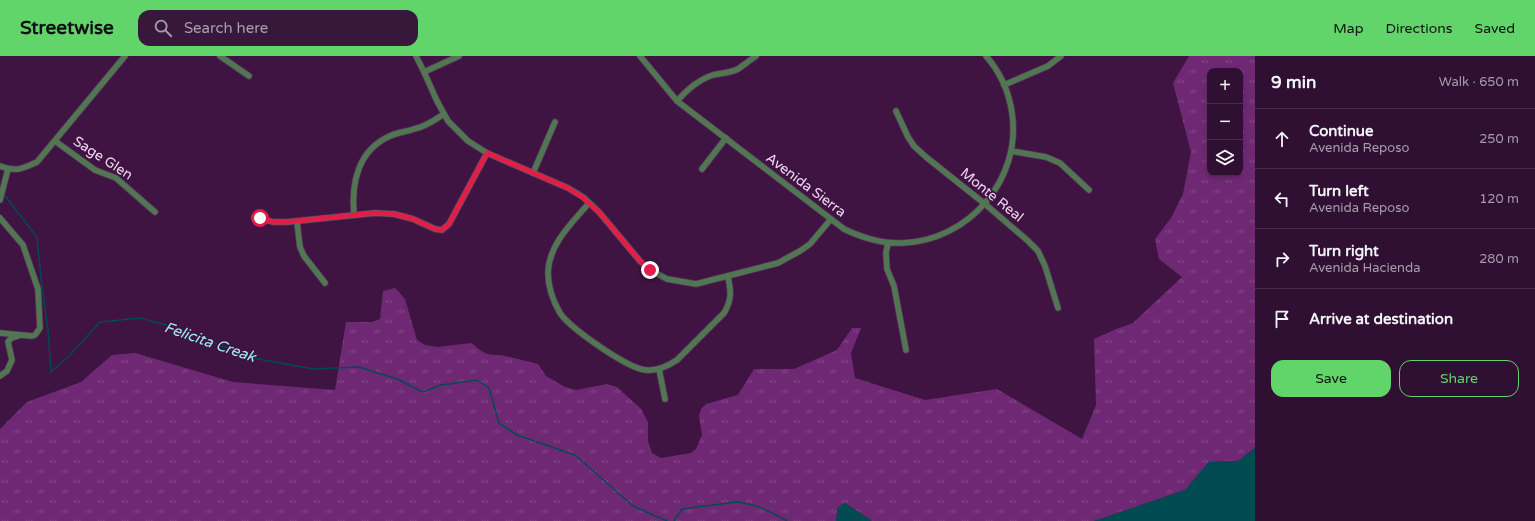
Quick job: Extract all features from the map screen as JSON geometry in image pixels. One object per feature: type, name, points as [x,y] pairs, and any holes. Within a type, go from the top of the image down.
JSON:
[{"type":"street","points":[[0,166],[8,169],[22,170],[37,162],[124,56]]},
{"type":"street","points":[[220,56],[249,76]]},
{"type":"street","points":[[416,56],[448,121],[468,141],[487,153],[568,188],[590,203],[640,261],[650,270],[667,279],[696,284],[778,263],[810,244],[831,219]]},
{"type":"street","points":[[424,72],[459,56]]},
{"type":"street","name":"Avenida Sierra","points":[[640,56],[677,100],[844,229],[858,236],[888,243],[914,242],[943,235],[965,222],[985,204],[1003,178],[1012,151],[1014,124],[1009,97],[993,64],[986,56]]},
{"type":"street","points":[[677,100],[698,82],[714,75],[726,74],[738,69],[756,56]]},
{"type":"street","points":[[1004,85],[1048,66],[1061,56]]},
{"type":"street","name":"Monte Real","points":[[896,111],[908,137],[914,146],[926,158],[985,204],[1028,240],[1038,251],[1046,266],[1058,308]]},
{"type":"street","points":[[354,215],[355,179],[364,158],[371,150],[389,136],[425,126],[444,114]]},
{"type":"street","points":[[533,173],[555,122]]},
{"type":"street","points":[[702,170],[726,138]]},
{"type":"street","name":"Sage Glen","points":[[55,141],[95,170],[116,178],[155,212]]},
{"type":"street","points":[[1012,151],[1046,157],[1060,163],[1089,190]]},
{"type":"street","points":[[260,218],[273,222],[297,222],[374,213],[394,214],[413,219],[435,229],[442,230],[449,224],[487,153]]},
{"type":"street","points":[[0,200],[8,169]]},
{"type":"street","points":[[590,203],[565,231],[557,243],[548,272],[552,297],[561,314],[574,328],[634,367],[646,370],[659,369],[670,365],[677,360],[724,313],[729,305],[731,293],[728,277]]},
{"type":"street","points":[[0,218],[23,245],[38,288],[40,328],[32,336],[0,333]]},
{"type":"street","points":[[297,222],[300,247],[304,256],[325,283]]},
{"type":"street","points":[[888,243],[886,253],[887,269],[894,286],[906,350]]},
{"type":"street","points":[[0,376],[7,371],[12,360],[8,342],[11,338],[20,335]]},
{"type":"street","points":[[659,369],[665,399]]},
{"type":"green space","points":[[1189,56],[1255,56],[1255,448],[1238,461],[1209,462],[1185,490],[1094,521],[872,521],[845,503],[838,507],[836,521],[0,521],[0,429],[27,402],[81,382],[112,355],[135,353],[233,382],[335,390],[346,322],[372,322],[380,319],[383,291],[395,288],[405,299],[417,340],[425,345],[437,347],[472,343],[486,354],[504,356],[538,364],[546,376],[565,387],[576,390],[607,384],[617,387],[641,409],[648,422],[648,441],[652,453],[661,458],[691,453],[696,449],[702,435],[699,416],[701,409],[706,404],[738,395],[754,369],[794,369],[837,350],[852,328],[861,328],[851,353],[855,378],[925,400],[997,389],[1082,439],[1096,405],[1094,339],[1133,323],[1182,277],[1159,259],[1155,239],[1171,218],[1183,194],[1191,152],[1173,83]]},
{"type":"shaded area","points":[[1255,448],[1255,521],[1094,521],[1185,490],[1209,462],[1238,461]]},
{"type":"shaded area","points":[[845,503],[872,521],[836,521],[838,507]]},
{"type":"waterway","name":"Felicita Creak","points":[[3,193],[37,237],[48,330],[51,372],[70,355],[100,322],[140,318],[177,328],[252,358],[313,369],[359,367],[397,379],[423,392],[441,385],[477,380],[489,388],[499,423],[517,435],[575,455],[633,506],[667,521]]},
{"type":"waterway","name":"Felicita Creak","points":[[674,521],[682,509],[736,502],[756,506],[787,521]]},
{"type":"route","points":[[260,218],[273,222],[287,222],[374,213],[394,214],[413,219],[435,229],[442,230],[449,224],[487,153],[568,188],[582,197],[599,212],[640,261],[650,270]]}]
